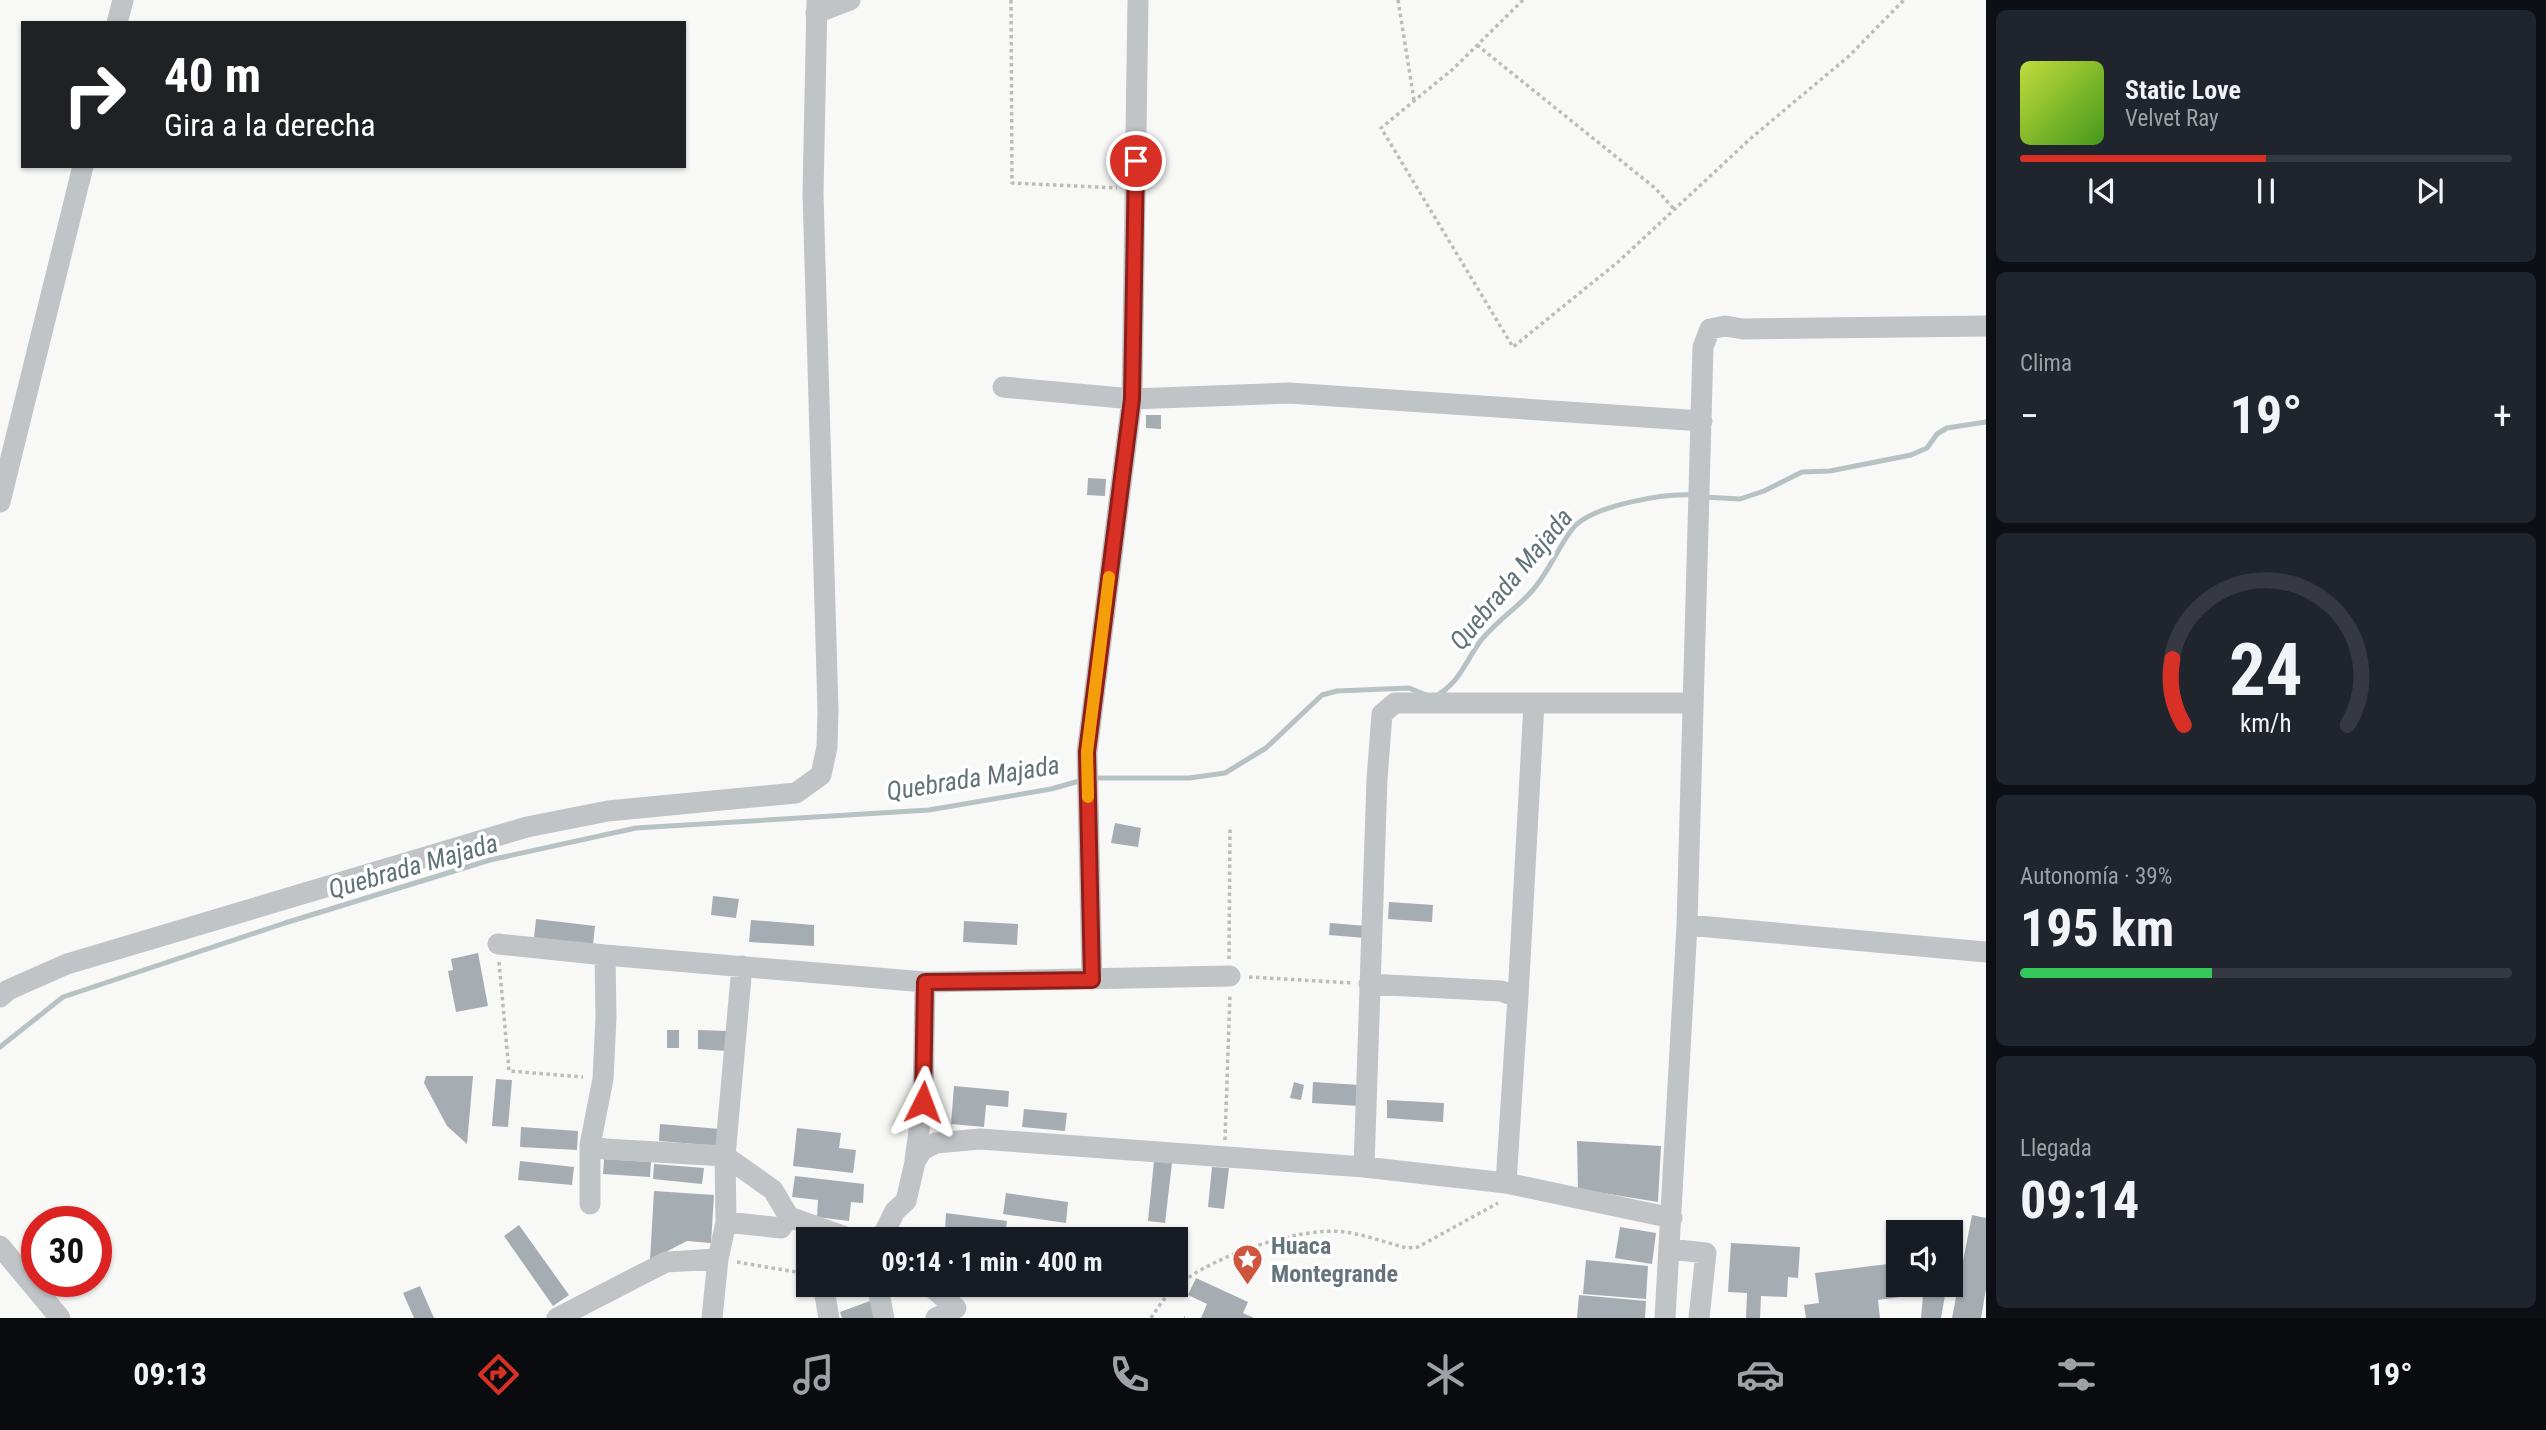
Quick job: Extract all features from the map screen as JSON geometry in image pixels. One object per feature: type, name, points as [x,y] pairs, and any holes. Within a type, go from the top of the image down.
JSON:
[{"type":"street","points":[[118,21],[123,0]]},
{"type":"street","points":[[0,997],[8,990],[67,964],[527,827],[608,811],[796,793],[821,775],[827,747],[828,710],[813,194],[817,6],[850,0]]},
{"type":"street","points":[[1092,980],[1087,766],[1132,399],[1138,0]]},
{"type":"street","points":[[0,502],[83,168]]},
{"type":"street","points":[[1665,1318],[1687,925],[1703,347],[1710,329],[1725,326],[1743,329],[1986,326]]},
{"type":"street","points":[[1003,387],[1132,399],[1289,393],[1702,421]]},
{"type":"street","points":[[1364,1167],[1369,984],[1382,713],[1395,703],[1692,703]]},
{"type":"street","points":[[1504,1192],[1534,703]]},
{"type":"street","points":[[1687,925],[1986,952]]},
{"type":"street","points":[[498,944],[925,982],[1230,976]]},
{"type":"street","points":[[590,1204],[590,1145],[603,1079],[606,1017],[604,955]]},
{"type":"street","points":[[712,1318],[718,1259],[726,1222],[725,1156],[742,966]]},
{"type":"street","points":[[887,1227],[895,1211],[906,1201],[915,1162],[923,1102],[925,982]]},
{"type":"street","points":[[1369,984],[1501,991],[1518,997]]},
{"type":"street","points":[[915,1162],[922,1150],[933,1144],[980,1139],[1225,1156],[1364,1167],[1672,1218]]},
{"type":"street","points":[[590,1145],[606,1149],[725,1156],[774,1190],[789,1217],[817,1227]]},
{"type":"street","points":[[726,1222],[781,1228],[789,1217]]},
{"type":"street","points":[[0,1246],[60,1318]]},
{"type":"street","points":[[1670,1248],[1706,1253],[1699,1318]]},
{"type":"street","points":[[557,1318],[577,1312],[666,1262],[718,1259]]},
{"type":"street","points":[[825,1297],[828,1318]]},
{"type":"street","points":[[880,1297],[884,1318]]},
{"type":"street","points":[[936,1318],[956,1308],[943,1297]]},
{"type":"path","points":[[1011,0],[1012,183],[1135,189]]},
{"type":"path","points":[[1398,0],[1414,100]]},
{"type":"path","points":[[1523,0],[1440,81],[1381,128],[1513,347],[1618,262],[1750,139],[1849,56],[1904,0]]},
{"type":"path","points":[[1477,45],[1645,180],[1674,209]]},
{"type":"path","points":[[1225,1156],[1230,976],[1230,826]]},
{"type":"path","points":[[498,944],[509,1071],[603,1079]]},
{"type":"path","points":[[1230,976],[1369,984]]},
{"type":"path","points":[[1151,1318],[1176,1286],[1194,1273],[1274,1241],[1301,1235],[1343,1232],[1408,1248],[1418,1247],[1504,1192]]},
{"type":"path","points":[[718,1259],[796,1272]]},
{"type":"building","points":[[1146,415],[1161,415],[1161,429],[1146,428]]},
{"type":"building","points":[[1088,478],[1106,479],[1105,496],[1087,495]]},
{"type":"building","points":[[1115,823],[1141,828],[1138,847],[1111,843]]},
{"type":"building","points":[[713,896],[739,899],[736,918],[711,915]]},
{"type":"building","points":[[1389,902],[1433,905],[1432,922],[1388,919]]},
{"type":"building","points":[[536,919],[595,926],[593,945],[534,938]]},
{"type":"building","points":[[751,920],[814,925],[814,946],[749,942]]},
{"type":"building","points":[[964,921],[1018,924],[1017,945],[963,942]]},
{"type":"building","points":[[1330,923],[1367,926],[1366,938],[1329,935]]},
{"type":"building","points":[[478,953],[488,1006],[456,1012],[448,971],[453,970],[451,959]]},
{"type":"building","points":[[667,1030],[679,1030],[679,1048],[667,1048]]},
{"type":"building","points":[[698,1030],[727,1031],[727,1051],[698,1049]]},
{"type":"building","points":[[426,1076],[473,1076],[467,1144],[447,1126],[424,1083]]},
{"type":"building","points":[[496,1079],[512,1080],[508,1127],[492,1126]]},
{"type":"building","points":[[1294,1082],[1304,1085],[1301,1100],[1290,1098]]},
{"type":"building","points":[[1313,1082],[1360,1085],[1359,1106],[1312,1103]]},
{"type":"building","points":[[954,1086],[1009,1091],[1008,1107],[986,1105],[984,1127],[951,1124]]},
{"type":"building","points":[[1387,1100],[1444,1103],[1443,1122],[1387,1118]]},
{"type":"building","points":[[1024,1109],[1067,1113],[1065,1131],[1022,1127]]},
{"type":"building","points":[[660,1124],[720,1129],[719,1146],[659,1141]]},
{"type":"building","points":[[521,1127],[578,1131],[577,1150],[520,1147]]},
{"type":"building","points":[[797,1128],[841,1133],[839,1148],[856,1150],[853,1173],[793,1166]]},
{"type":"building","points":[[1577,1141],[1661,1146],[1658,1202],[1578,1189]]},
{"type":"building","points":[[604,1159],[651,1162],[650,1177],[603,1174]]},
{"type":"building","points":[[520,1161],[574,1167],[572,1185],[518,1180]]},
{"type":"building","points":[[1154,1161],[1172,1163],[1165,1223],[1148,1221]]},
{"type":"building","points":[[654,1164],[704,1168],[702,1184],[653,1179]]},
{"type":"building","points":[[1212,1167],[1229,1168],[1224,1209],[1208,1207]]},
{"type":"building","points":[[795,1176],[864,1184],[863,1203],[851,1202],[849,1221],[817,1217],[818,1200],[792,1197]]},
{"type":"building","points":[[654,1191],[714,1195],[711,1243],[687,1241],[650,1260]]},
{"type":"building","points":[[1006,1193],[1068,1202],[1066,1223],[1003,1214]]},
{"type":"building","points":[[946,1213],[1007,1221],[1006,1227],[945,1227]]},
{"type":"building","points":[[1972,1215],[1986,1218],[1986,1289],[1981,1318],[1952,1318],[1956,1297],[1963,1297],[1963,1261]]},
{"type":"building","points":[[519,1225],[569,1295],[553,1306],[504,1236]]},
{"type":"building","points":[[1620,1227],[1656,1233],[1652,1264],[1615,1258]]},
{"type":"building","points":[[1731,1243],[1800,1247],[1798,1278],[1788,1277],[1787,1297],[1761,1296],[1760,1318],[1746,1318],[1747,1293],[1728,1292]]},
{"type":"building","points":[[1586,1260],[1648,1266],[1646,1299],[1583,1294]]},
{"type":"building","points":[[1886,1264],[1886,1297],[1900,1297],[1878,1300],[1880,1318],[1806,1318],[1804,1305],[1819,1303],[1815,1273]]},
{"type":"building","points":[[1196,1278],[1248,1302],[1243,1313],[1254,1318],[1201,1318],[1207,1304],[1188,1295]]},
{"type":"building","points":[[420,1286],[434,1318],[414,1318],[403,1293]]},
{"type":"building","points":[[1579,1295],[1646,1301],[1645,1318],[1577,1318]]},
{"type":"building","points":[[1923,1297],[1945,1297],[1941,1318],[1921,1318]]},
{"type":"building","points":[[870,1301],[876,1318],[842,1318],[840,1312]]},
{"type":"waterway","name":"Quebrada Majada","points":[[1704,497],[1740,499],[1764,491],[1802,472],[1830,471],[1911,455],[1927,448],[1937,434],[1947,428],[1986,422]]},
{"type":"waterway","name":"Quebrada Majada","points":[[1436,696],[1456,679],[1485,636],[1532,591],[1573,528],[1583,520],[1630,502],[1694,495]]},
{"type":"waterway","name":"Quebrada Majada","points":[[1092,778],[1189,778],[1225,773],[1266,748],[1322,695],[1337,691],[1409,688],[1426,695]]},
{"type":"waterway","name":"Quebrada Majada","points":[[0,1047],[63,997],[285,923],[490,860],[636,828],[929,810],[1051,789],[1083,780]]},
{"type":"slow traffic","points":[[1088,797],[1087,752],[1109,577]]},
{"type":"place","name":"Huaca Montegrande","points":[[1248,1287]]},
{"type":"route","points":[[923,1102],[925,982],[1092,980],[1087,752],[1132,399],[1136,161]]}]
